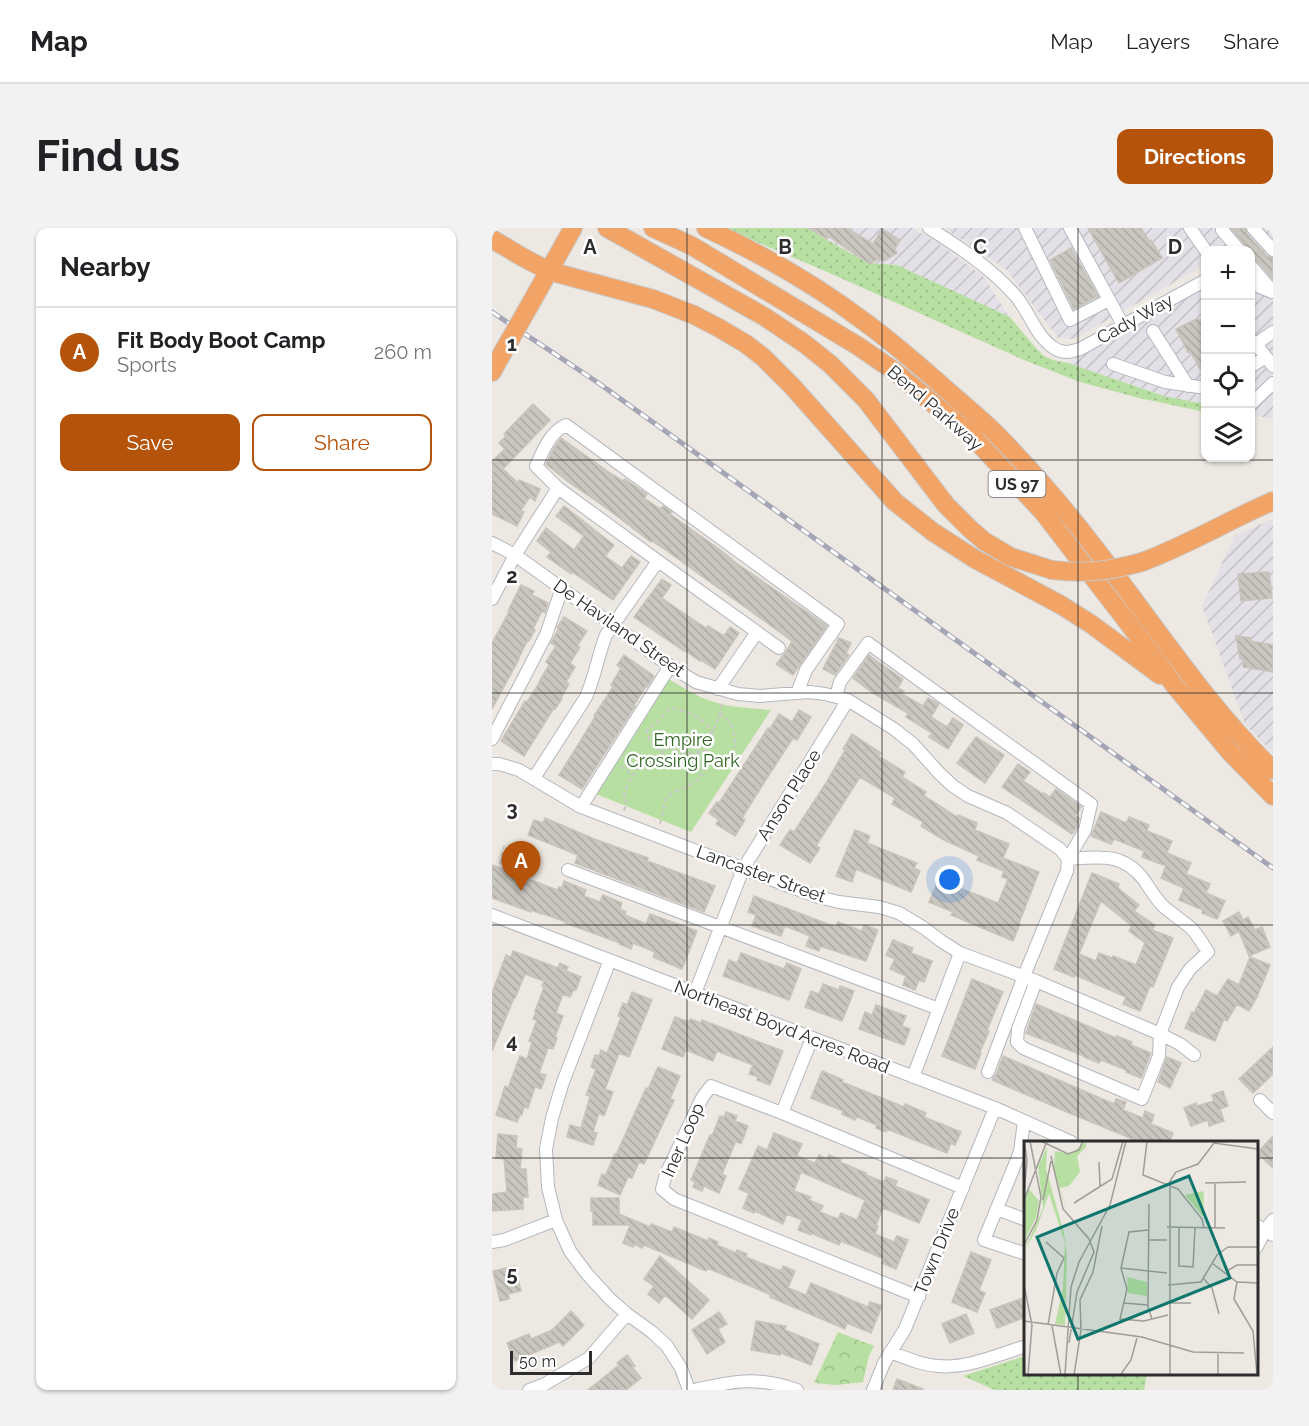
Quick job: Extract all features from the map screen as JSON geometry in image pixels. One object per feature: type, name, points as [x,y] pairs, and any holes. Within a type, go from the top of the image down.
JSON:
[{"type":"highway","points":[[608,228],[765,317],[830,364],[866,400],[946,505],[984,541],[1011,557],[1052,570],[1076,573],[1121,568],[1164,554],[1246,512],[1273,501]]},
{"type":"highway","name":"Bend Parkway","points":[[653,228],[692,246],[858,346],[893,370],[970,435],[1043,512],[1175,686],[1230,752],[1273,796]]},
{"type":"highway","name":"Bend Parkway","points":[[706,228],[780,266],[858,317],[924,369],[998,436],[1095,548],[1188,674],[1246,743],[1273,770]]},
{"type":"highway","points":[[496,365],[568,236]]},
{"type":"highway","points":[[492,239],[549,271],[653,299],[694,315],[746,344],[763,357],[792,386],[895,502],[933,532],[975,559],[1061,605],[1090,624],[1175,686]]},
{"type":"street","name":"Cady Way","points":[[928,228],[984,265],[1015,294],[1034,327],[1049,344],[1062,352],[1080,349],[1201,283]]},
{"type":"street","points":[[1025,228],[1070,320],[1109,300]]},
{"type":"street","points":[[1070,228],[1123,325]]},
{"type":"street","points":[[1190,228],[1203,246]]},
{"type":"street","points":[[1223,228],[1222,230],[1236,246]]},
{"type":"street","points":[[1253,228],[1273,250]]},
{"type":"street","points":[[1255,270],[1273,292]]},
{"type":"street","points":[[1255,285],[1273,292]]},
{"type":"street","points":[[1153,331],[1188,386]]},
{"type":"street","points":[[1255,341],[1273,332]]},
{"type":"street","points":[[1255,344],[1270,362],[1255,366]]},
{"type":"street","points":[[1113,364],[1165,382],[1201,387]]},
{"type":"street","points":[[1255,400],[1273,383]]},
{"type":"street","points":[[780,648],[558,488],[536,466],[546,443],[566,425],[838,624],[806,670],[797,693]]},
{"type":"street","points":[[492,599],[515,555],[558,488]]},
{"type":"street","name":"De Haviland Street","points":[[492,543],[515,555],[670,666],[696,682],[738,694],[760,696],[797,693],[825,694],[842,698],[894,729],[913,744],[953,786],[968,796],[1007,813],[1060,849],[1068,859]]},
{"type":"street","points":[[534,778],[586,697],[606,635],[658,561]]},
{"type":"street","points":[[492,739],[546,635],[562,588]]},
{"type":"street","points":[[721,690],[757,633]]},
{"type":"street","name":"Anson Place","points":[[695,993],[743,869],[842,698],[840,682],[868,643],[1091,804],[1085,830],[1068,859]]},
{"type":"street","points":[[581,807],[670,666]]},
{"type":"street","name":"Lancaster Street","points":[[492,764],[519,770],[581,807],[818,897],[899,913],[960,953],[1024,976],[1160,1034],[1180,1044],[1194,1055]]},
{"type":"street","points":[[988,1072],[1067,871],[1068,859],[1113,858],[1134,868],[1162,906],[1192,930],[1209,952],[1190,969],[1178,987],[1160,1034],[1159,1056],[1142,1099],[1060,1065],[1023,1048],[1017,1042],[1018,1029],[1036,981]]},
{"type":"street","points":[[568,870],[939,1010]]},
{"type":"street","name":"Northeast Boyd Acres Road","points":[[493,917],[995,1108],[1067,1141]]},
{"type":"street","points":[[913,1077],[960,953]]},
{"type":"street","points":[[610,960],[563,1082],[552,1118],[546,1149],[548,1187],[556,1220],[570,1251],[587,1274],[610,1299],[667,1346],[692,1390],[730,1382],[759,1381],[780,1384],[797,1390]]},
{"type":"street","points":[[782,1113],[812,1038]]},
{"type":"street","name":"Iner Loop","points":[[919,1297],[674,1199],[662,1190],[666,1174],[702,1098],[711,1086],[963,1188]]},
{"type":"street","points":[[1260,1100],[1273,1113]]},
{"type":"street","name":"Town Drive","points":[[873,1390],[919,1297],[995,1108]]},
{"type":"street","points":[[1024,1121],[1023,1154],[984,1240],[1024,1253]]},
{"type":"street","points":[[997,1209],[1024,1219]]},
{"type":"street","points":[[492,1242],[504,1240],[556,1220]]},
{"type":"street","points":[[1258,1246],[1267,1227]]},
{"type":"street","points":[[529,1390],[546,1387],[589,1358],[627,1314]]},
{"type":"street","points":[[890,1352],[921,1363],[940,1366],[979,1361],[1024,1347]]},
{"type":"path","points":[[656,836],[667,797],[697,781],[703,773],[699,762],[699,752],[720,714],[721,690]]},
{"type":"path","points":[[619,822],[626,804],[625,788],[640,767],[657,759],[666,748],[680,752],[704,752],[713,742],[712,731],[706,722],[672,708],[667,710],[647,731],[655,748],[662,752]]},
{"type":"path","points":[[720,714],[729,720],[733,728],[735,748]]},
{"type":"path","points":[[610,760],[633,776]]},
{"type":"path","points":[[492,885],[504,846]]},
{"type":"shaded area","points":[[806,228],[913,228],[983,276],[1010,318],[897,265],[868,263]]},
{"type":"shaded area","points":[[944,228],[1273,228],[1273,419],[1255,416],[1255,246],[1201,246],[1201,267],[1074,339],[1058,338],[1005,268]]},
{"type":"shaded area","points":[[1201,290],[1201,403],[1164,396],[1068,363]]},
{"type":"shaded area","points":[[1273,519],[1273,753],[1245,724],[1202,606],[1235,535]]},
{"type":"green space","points":[[724,228],[806,228],[868,263],[897,265],[1010,317],[1044,356],[1164,396],[1201,403],[1201,411],[1080,382],[1024,360]]},
{"type":"green space","name":"Empire Crossing Park","points":[[667,678],[696,695],[714,702],[735,707],[771,710],[691,832],[596,794]]},
{"type":"green space","points":[[838,1332],[874,1346],[869,1356],[863,1382],[836,1385],[814,1383]]},
{"type":"green space","points":[[1024,1356],[1024,1375],[1147,1375],[1144,1390],[995,1390],[963,1376]]},
{"type":"building","points":[[808,228],[847,228],[873,244],[882,229],[900,240],[895,249],[897,253],[884,261],[881,257],[870,264],[828,236],[827,239]]},
{"type":"building","points":[[1088,228],[1141,228],[1162,258],[1119,283]]},
{"type":"building","points":[[1231,228],[1245,228],[1247,234],[1267,256],[1273,258],[1273,279],[1255,259],[1255,246],[1245,245]]},
{"type":"building","points":[[1071,248],[1098,296],[1074,309],[1050,260]]},
{"type":"building","points":[[1198,318],[1199,321],[1201,320],[1201,371],[1190,351],[1188,352],[1176,329]]},
{"type":"building","points":[[533,404],[550,420],[503,469],[518,483],[519,480],[540,489],[535,501],[530,497],[521,510],[524,512],[517,526],[492,514],[492,461],[505,449],[499,443],[506,436],[504,434]]},
{"type":"building","points":[[561,438],[610,473],[623,481],[625,479],[647,494],[644,498],[660,509],[663,506],[672,512],[670,514],[732,560],[827,626],[793,675],[776,664],[792,641],[667,551],[651,542],[546,464]]},
{"type":"building","points":[[564,506],[614,545],[605,556],[622,568],[631,556],[640,562],[613,600],[547,557],[551,552],[537,541],[546,528],[574,550],[584,536],[556,516]]},
{"type":"building","points":[[1269,572],[1272,598],[1241,601],[1238,574]]},
{"type":"building","points":[[662,579],[671,585],[662,598],[679,610],[706,628],[708,626],[724,636],[730,627],[739,633],[715,669],[634,617]]},
{"type":"building","points":[[521,585],[534,591],[532,595],[548,603],[545,613],[542,611],[533,629],[535,630],[492,709],[492,643]]},
{"type":"building","points":[[564,617],[587,631],[570,663],[575,667],[566,682],[569,684],[562,699],[524,756],[501,741],[549,665],[546,662],[556,646],[551,643]]},
{"type":"building","points":[[1236,636],[1273,645],[1273,672],[1243,667],[1244,660],[1240,659]]},
{"type":"building","points":[[839,638],[851,643],[846,654],[849,655],[835,675],[823,669]]},
{"type":"building","points":[[624,655],[654,676],[582,789],[559,775],[613,687],[611,685],[621,668],[617,665]]},
{"type":"building","points":[[869,655],[903,679],[898,688],[904,691],[902,694],[923,706],[928,698],[939,704],[931,717],[947,727],[953,718],[963,725],[948,749],[929,737],[932,733],[906,717],[908,713],[873,693],[853,678]]},
{"type":"building","points":[[799,710],[811,717],[797,740],[793,738],[760,789],[742,818],[745,820],[735,836],[716,824],[719,820],[709,813],[717,802],[719,803],[779,714],[792,722]]},
{"type":"building","points":[[852,734],[881,753],[878,756],[905,772],[902,777],[926,792],[924,796],[957,817],[958,815],[977,823],[975,830],[1009,844],[1003,858],[1039,872],[1013,941],[951,915],[953,912],[929,902],[939,878],[998,903],[1008,879],[1002,877],[1004,871],[977,860],[979,856],[942,839],[921,826],[923,822],[892,804],[895,798],[860,777],[816,846],[820,848],[810,863],[780,845],[790,830],[794,832],[826,783]]},
{"type":"building","points":[[976,737],[1004,755],[985,783],[957,763]]},
{"type":"building","points":[[1018,764],[1030,772],[1023,781],[1050,797],[1056,789],[1081,807],[1075,816],[1079,818],[1072,834],[1002,787]]},
{"type":"building","points":[[1101,812],[1126,823],[1129,817],[1149,825],[1147,831],[1172,841],[1167,853],[1191,863],[1186,874],[1210,884],[1206,893],[1225,901],[1217,919],[1179,900],[1184,888],[1161,878],[1166,866],[1142,857],[1144,851],[1114,839],[1111,844],[1091,836]]},
{"type":"building","points":[[545,818],[594,839],[648,858],[647,861],[715,886],[704,912],[575,863],[578,855],[528,835],[534,820],[543,823]]},
{"type":"building","points":[[855,830],[870,836],[867,843],[917,863],[914,868],[920,871],[911,892],[856,869],[852,882],[836,876]]},
{"type":"building","points":[[492,865],[557,890],[559,887],[562,888],[564,881],[586,890],[584,896],[600,902],[603,895],[622,903],[620,909],[626,912],[625,915],[646,924],[650,914],[697,931],[682,969],[653,957],[655,952],[633,943],[631,949],[566,922],[492,898]]},
{"type":"building","points":[[1092,873],[1119,884],[1118,888],[1139,905],[1134,911],[1155,925],[1152,930],[1173,938],[1153,987],[1150,986],[1140,1011],[1123,1004],[1126,997],[1075,975],[1074,977],[1054,969]],"holes":[[[1101,901],[1132,926],[1129,931],[1145,943],[1136,965],[1099,953],[1096,961],[1079,954]]]},
{"type":"building","points":[[754,896],[836,927],[838,922],[862,931],[864,925],[878,930],[866,961],[820,946],[819,951],[806,946],[810,936],[785,926],[781,936],[752,926],[756,915],[748,912]]},
{"type":"building","points":[[1239,912],[1243,920],[1248,917],[1255,930],[1262,927],[1270,947],[1249,956],[1239,931],[1231,936],[1223,921]]},
{"type":"building","points":[[893,940],[913,948],[911,953],[932,961],[924,982],[919,980],[915,990],[903,985],[906,976],[890,969],[895,959],[886,955]]},
{"type":"building","points":[[513,951],[558,968],[560,963],[568,967],[566,971],[581,977],[576,990],[574,989],[570,997],[563,994],[556,1013],[563,1016],[555,1037],[557,1038],[553,1049],[548,1048],[539,1073],[546,1075],[541,1089],[535,1087],[528,1108],[524,1107],[517,1122],[496,1115],[505,1086],[508,1088],[520,1056],[527,1059],[532,1042],[529,1041],[537,1020],[533,1019],[544,981],[525,974],[492,1051],[492,993],[506,955],[511,957]]},
{"type":"building","points":[[741,953],[784,969],[787,963],[801,969],[789,1000],[723,976],[729,960],[737,963]]},
{"type":"building","points":[[1250,957],[1270,965],[1249,1011],[1237,1004],[1227,1021],[1224,1019],[1215,1041],[1185,1028],[1206,990],[1217,996],[1228,979],[1239,985]]},
{"type":"building","points":[[972,979],[1003,992],[987,1030],[989,1031],[975,1069],[942,1056]]},
{"type":"building","points":[[823,984],[839,990],[840,986],[854,991],[842,1021],[805,1007],[811,991],[819,994]]},
{"type":"building","points":[[632,992],[652,1000],[629,1057],[619,1053],[605,1089],[613,1092],[604,1116],[599,1113],[593,1132],[597,1133],[593,1145],[567,1137],[570,1125],[581,1128],[590,1096],[586,1095],[596,1069],[591,1067],[595,1055],[599,1056],[601,1050],[607,1053],[621,1017],[618,1016],[623,1003],[627,1005]]},
{"type":"building","points":[[1036,1004],[1116,1038],[1117,1036],[1132,1042],[1131,1045],[1151,1053],[1141,1078],[1101,1060],[1099,1063],[1026,1033]]},
{"type":"building","points":[[876,1005],[906,1016],[902,1026],[910,1029],[904,1045],[859,1029],[865,1012],[872,1015]]},
{"type":"building","points":[[675,1017],[689,1022],[690,1019],[701,1023],[702,1020],[783,1051],[770,1085],[749,1074],[753,1065],[717,1051],[713,1061],[686,1050],[683,1057],[662,1049]]},
{"type":"building","points":[[1273,1047],[1273,1074],[1253,1093],[1239,1079]]},
{"type":"building","points":[[1003,1056],[1114,1104],[1116,1099],[1126,1102],[1123,1110],[1143,1118],[1145,1111],[1154,1115],[1151,1124],[1173,1133],[1170,1141],[1137,1141],[992,1080]]},
{"type":"building","points":[[1167,1057],[1181,1063],[1170,1088],[1158,1082]]},
{"type":"building","points":[[658,1067],[680,1076],[670,1099],[674,1100],[644,1164],[639,1162],[632,1178],[628,1177],[620,1195],[598,1185],[602,1174],[605,1176],[616,1155]]},
{"type":"building","points":[[822,1071],[843,1080],[842,1082],[904,1107],[905,1104],[926,1113],[924,1117],[961,1132],[955,1145],[951,1143],[947,1153],[887,1129],[886,1132],[876,1128],[877,1125],[857,1117],[855,1120],[842,1114],[843,1111],[811,1098]]},
{"type":"building","points":[[1223,1091],[1228,1106],[1220,1109],[1224,1121],[1209,1126],[1208,1120],[1191,1126],[1184,1108],[1196,1103],[1197,1106],[1214,1101],[1212,1095]]},
{"type":"building","points":[[726,1112],[737,1116],[735,1121],[748,1126],[741,1144],[736,1141],[722,1174],[726,1176],[719,1193],[704,1186],[702,1191],[693,1187],[695,1182],[691,1180],[710,1135],[712,1136],[720,1116],[724,1117]]},
{"type":"building","points":[[774,1133],[802,1144],[797,1156],[815,1163],[819,1155],[827,1159],[829,1155],[884,1182],[886,1177],[897,1181],[895,1186],[929,1200],[919,1223],[883,1208],[875,1234],[894,1242],[897,1236],[908,1240],[896,1269],[882,1263],[884,1259],[841,1241],[839,1245],[798,1230],[802,1220],[787,1214],[783,1224],[743,1208],[749,1193],[739,1189],[758,1146],[767,1150]],"holes":[[[801,1172],[865,1200],[857,1220],[841,1213],[838,1219],[820,1212],[823,1206],[809,1200],[811,1197],[794,1191]]]},
{"type":"building","points":[[498,1134],[517,1136],[516,1148],[522,1149],[520,1169],[526,1169],[528,1197],[523,1197],[523,1209],[492,1211],[492,1194],[507,1192],[504,1159],[496,1158]]},
{"type":"building","points":[[1273,1136],[1273,1168],[1258,1154]]},
{"type":"building","points":[[591,1198],[619,1198],[619,1214],[650,1227],[651,1224],[672,1232],[674,1227],[708,1241],[709,1238],[718,1242],[717,1245],[736,1253],[737,1250],[747,1254],[746,1257],[781,1271],[783,1266],[795,1271],[788,1288],[806,1295],[811,1283],[868,1307],[870,1302],[882,1306],[871,1333],[847,1323],[845,1329],[743,1283],[707,1268],[706,1271],[644,1245],[642,1248],[634,1244],[633,1247],[623,1243],[630,1225],[593,1225]]},
{"type":"building","points":[[971,1252],[991,1260],[979,1290],[985,1293],[977,1312],[952,1302]]},
{"type":"building","points":[[660,1256],[709,1300],[692,1319],[665,1295],[659,1303],[648,1294],[654,1286],[644,1279]]},
{"type":"building","points":[[515,1266],[521,1291],[508,1294],[509,1299],[500,1301],[493,1271]]},
{"type":"building","points":[[1024,1298],[1024,1318],[997,1328],[990,1310]]},
{"type":"building","points":[[571,1311],[584,1325],[563,1346],[559,1342],[515,1361],[507,1343],[529,1334],[531,1339],[552,1330]]},
{"type":"building","points":[[719,1312],[727,1324],[718,1329],[725,1342],[707,1354],[692,1330]]},
{"type":"building","points":[[966,1314],[974,1333],[950,1343],[942,1324]]},
{"type":"building","points":[[756,1321],[786,1326],[785,1330],[819,1344],[811,1365],[781,1353],[780,1355],[751,1350]]},
{"type":"building","points":[[627,1355],[635,1366],[632,1367],[641,1378],[626,1390],[588,1390],[619,1365],[617,1363]]},
{"type":"building","points":[[897,1379],[923,1389],[923,1390],[893,1390]]},
{"type":"railway","points":[[492,312],[597,382],[1273,868]]},
{"type":"place","name":"Fit Body Boot Camp","points":[[521,891]]}]
